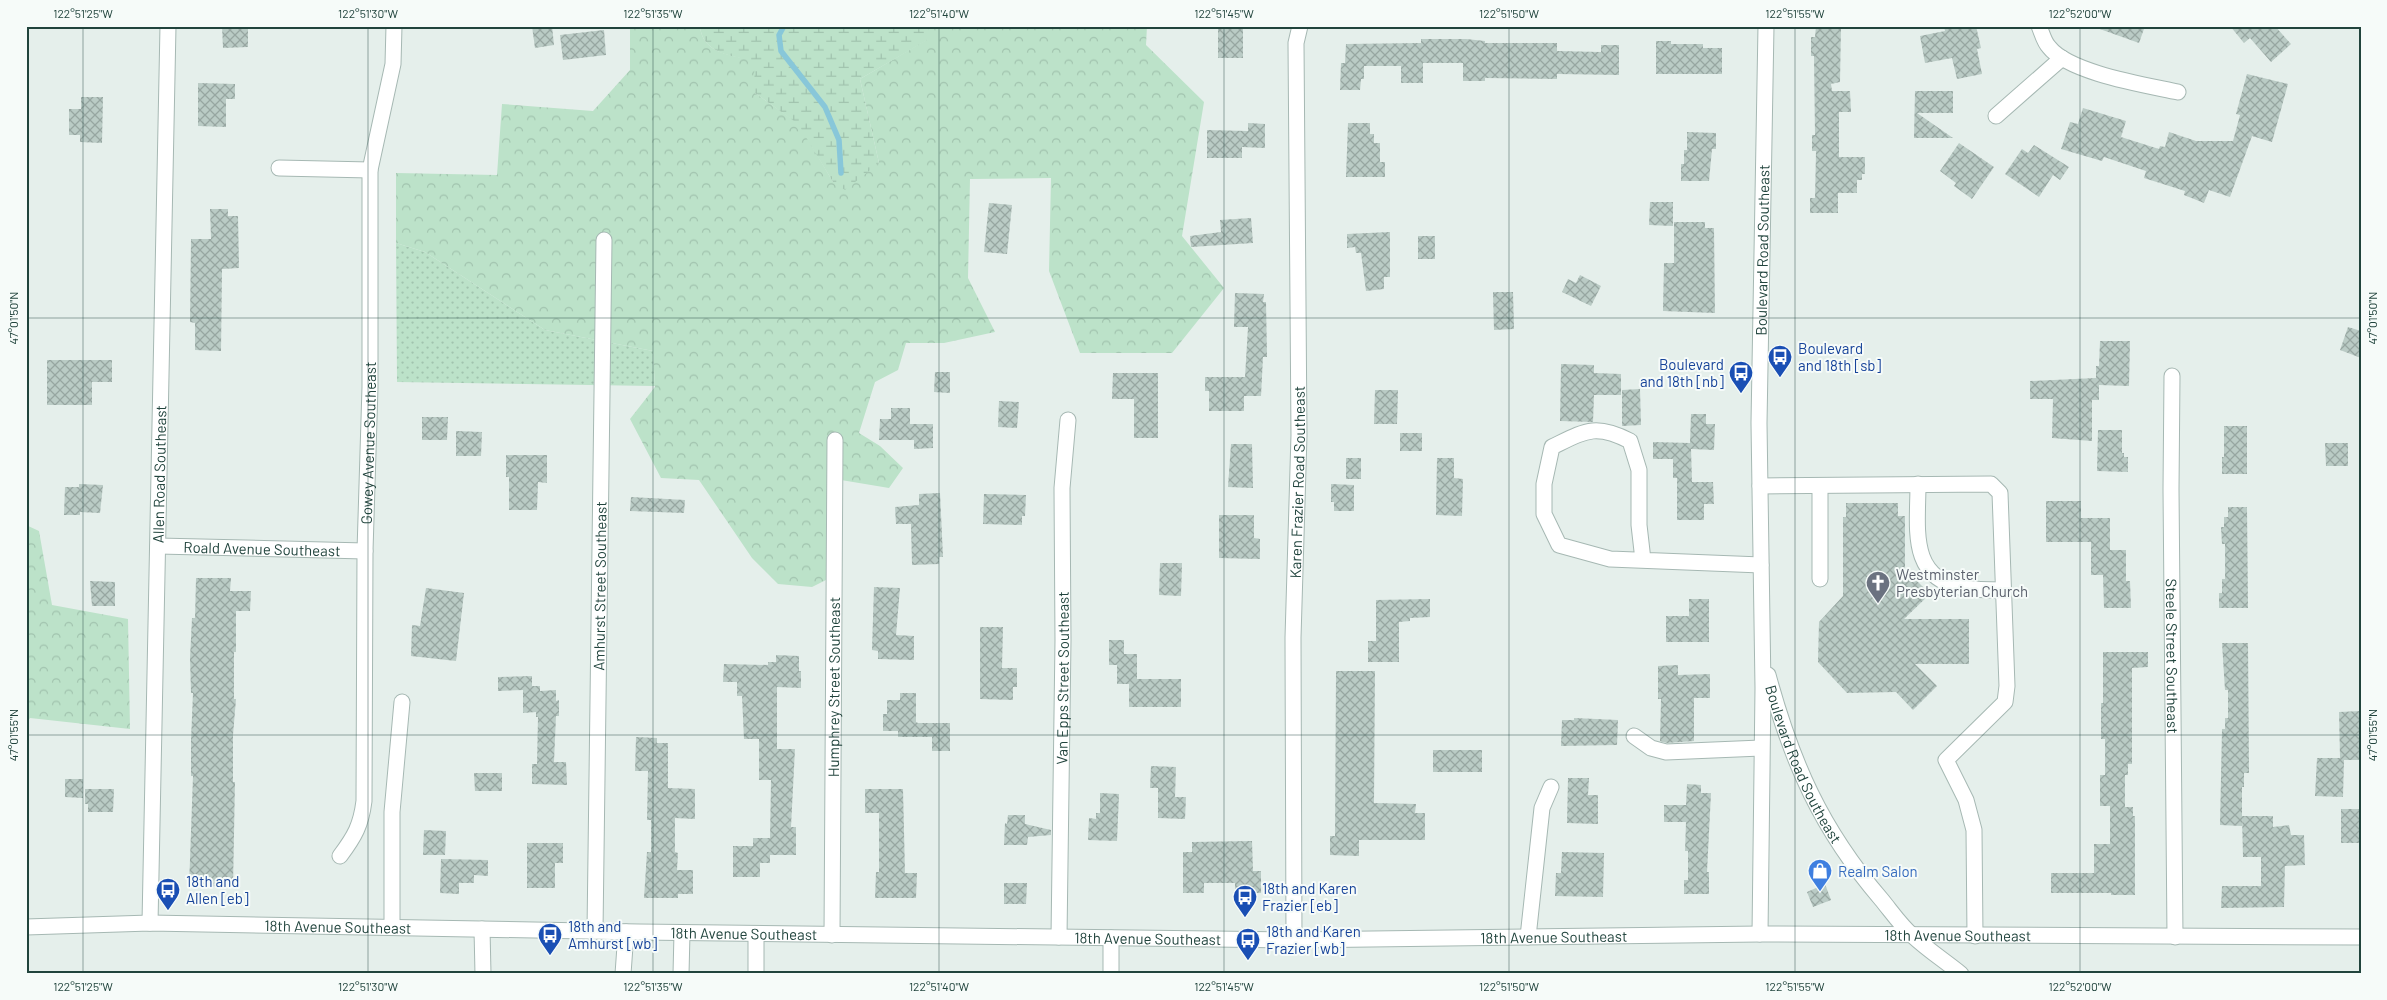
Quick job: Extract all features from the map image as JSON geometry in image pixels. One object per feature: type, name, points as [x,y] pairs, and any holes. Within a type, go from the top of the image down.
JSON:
[{"type":"street","name":"Allen Road Southeast","points":[[150,923],[168,26]]},
{"type":"street","name":"Gowey Avenue Southeast","points":[[340,856],[362,821],[364,801],[365,551],[370,387],[370,170],[393,64],[394,26]]},
{"type":"street","name":"Karen Frazier Road Southeast","points":[[1294,940],[1293,638],[1299,436],[1296,43],[1300,26]]},
{"type":"street","name":"Boulevard Road Southeast","points":[[1760,934],[1762,654],[1759,424],[1766,26]]},
{"type":"street","points":[[2039,26],[2048,47],[2073,65],[2124,81],[2178,92]]},
{"type":"street","points":[[1996,116],[2062,58]]},
{"type":"street","points":[[279,168],[370,170]]},
{"type":"street","name":"Amhurst Street Southeast","points":[[595,931],[604,240]]},
{"type":"street","name":"Steele Street Southeast","points":[[2172,376],[2174,937]]},
{"type":"street","name":"Van Epps Street Southeast","points":[[1059,937],[1063,640],[1062,488],[1068,420]]},
{"type":"street","points":[[1643,560],[1639,525],[1639,470],[1630,441],[1611,431],[1586,431],[1552,447],[1544,484],[1544,514],[1559,545],[1610,559],[1761,565]]},
{"type":"street","name":"Humphrey Street Southeast","points":[[832,934],[835,440]]},
{"type":"street","points":[[1918,484],[1918,535],[1922,560],[1939,580],[1963,588],[2003,590]]},
{"type":"street","points":[[1760,486],[1992,484],[2000,493],[2006,702],[1946,760],[1966,800],[1974,830],[1976,936]]},
{"type":"street","points":[[1820,486],[1820,579]]},
{"type":"street","name":"Roald Avenue Southeast","points":[[158,546],[365,551]]},
{"type":"street","name":"Boulevard Road Southeast","points":[[1762,654],[1786,737],[1807,788],[1825,823],[1847,857],[1912,936],[1961,974]]},
{"type":"street","points":[[392,926],[392,812],[402,702]]},
{"type":"street","points":[[1634,736],[1651,748],[1666,752],[1761,748]]},
{"type":"street","points":[[1528,937],[1542,808],[1552,787]]},
{"type":"street","name":"18th Avenue Southeast","points":[[26,927],[109,922],[682,933],[1294,940],[1760,934],[2361,937]]},
{"type":"street","points":[[482,928],[483,974]]},
{"type":"street","points":[[623,974],[626,932]]},
{"type":"street","points":[[681,974],[682,933]]},
{"type":"street","points":[[756,934],[756,974]]},
{"type":"street","points":[[1111,938],[1111,974]]},
{"type":"green space","points":[[630,26],[700,26],[706,43],[712,48],[728,55],[755,60],[755,93],[799,124],[833,182],[879,163],[860,79],[928,39],[928,26],[1147,26],[1146,45],[1204,102],[1182,236],[1224,288],[1172,353],[1080,353],[1049,271],[1051,178],[970,179],[968,278],[995,332],[944,343],[906,343],[898,370],[875,382],[859,433],[880,446],[903,468],[889,488],[835,479],[834,576],[812,587],[778,584],[752,558],[699,480],[661,478],[630,419],[655,387],[653,351],[545,330],[425,252],[396,243],[396,173],[497,175],[502,104],[593,111],[630,70]]},
{"type":"green space","points":[[700,26],[928,26],[929,39],[860,79],[879,163],[845,190],[833,182],[798,124],[755,93],[754,61],[728,55],[712,48],[706,43]]},
{"type":"green space","points":[[396,243],[425,252],[545,330],[653,351],[655,386],[397,382]]},
{"type":"green space","points":[[26,525],[39,531],[52,605],[128,619],[130,729],[30,718],[26,724]]},
{"type":"building","points":[[222,26],[248,26],[248,47],[223,48]]},
{"type":"building","points":[[532,26],[552,26],[554,45],[535,48]]},
{"type":"building","points":[[1218,26],[1243,26],[1243,58],[1218,58]]},
{"type":"building","points":[[1816,26],[1841,26],[1840,82],[1831,84],[1832,91],[1850,91],[1851,112],[1839,112],[1839,157],[1865,157],[1865,174],[1862,174],[1862,180],[1857,180],[1857,193],[1838,193],[1838,213],[1810,213],[1810,198],[1815,198],[1816,151],[1812,151],[1812,135],[1815,135],[1814,56],[1811,56],[1811,37],[1815,37]]},
{"type":"building","points":[[1944,26],[1976,26],[1981,48],[1977,49],[1982,74],[1957,79],[1952,58],[1925,63],[1920,36],[1945,31]]},
{"type":"building","points":[[2098,26],[2145,26],[2139,43],[2097,28]]},
{"type":"building","points":[[2230,26],[2275,26],[2291,44],[2271,62],[2250,38],[2244,43]]},
{"type":"building","points":[[604,30],[606,55],[563,60],[560,35]]},
{"type":"building","points":[[1421,39],[1466,39],[1485,41],[1485,43],[1557,43],[1557,51],[1601,52],[1601,45],[1619,45],[1619,75],[1557,74],[1557,79],[1485,78],[1485,81],[1463,81],[1463,63],[1423,63],[1423,83],[1401,83],[1401,66],[1364,66],[1364,79],[1361,79],[1360,90],[1340,90],[1341,63],[1345,63],[1346,44],[1421,43]]},
{"type":"building","points":[[1656,41],[1671,41],[1671,44],[1703,44],[1703,48],[1722,48],[1722,74],[1656,74]]},
{"type":"building","points":[[2247,74],[2288,84],[2272,142],[2252,136],[2230,197],[2209,190],[2204,203],[2184,195],[2185,191],[2144,178],[2146,171],[2104,157],[2102,161],[2061,149],[2070,122],[2078,124],[2083,108],[2126,121],[2121,137],[2159,149],[2160,146],[2165,147],[2169,132],[2196,141],[2233,141],[2240,115],[2236,114]]},
{"type":"building","points":[[198,83],[235,84],[235,99],[226,99],[226,127],[198,126]]},
{"type":"building","points":[[1915,91],[1953,91],[1953,113],[1917,113],[1953,138],[1914,138]]},
{"type":"building","points":[[81,97],[103,97],[102,143],[80,142],[80,135],[69,135],[69,109],[81,109]]},
{"type":"building","points":[[1248,123],[1265,124],[1265,148],[1242,147],[1242,158],[1207,158],[1207,130],[1248,131]]},
{"type":"building","points":[[1348,123],[1370,123],[1370,134],[1374,134],[1374,143],[1380,143],[1380,162],[1385,162],[1385,177],[1346,177]]},
{"type":"building","points":[[1687,132],[1716,133],[1716,149],[1712,149],[1709,181],[1681,181],[1681,164],[1684,164],[1684,150],[1687,150]]},
{"type":"building","points":[[1959,143],[1994,167],[1972,199],[1954,186],[1956,183],[1940,171]]},
{"type":"building","points":[[2034,145],[2069,167],[2060,180],[2053,175],[2039,197],[2005,174],[2022,149],[2028,153]]},
{"type":"building","points":[[1650,202],[1673,202],[1673,226],[1649,225]]},
{"type":"building","points":[[989,203],[1012,205],[1007,254],[984,252]]},
{"type":"building","points":[[210,209],[228,209],[228,216],[238,216],[239,268],[222,269],[221,351],[195,350],[195,323],[190,322],[191,239],[211,239]]},
{"type":"building","points":[[1251,218],[1253,243],[1191,247],[1190,236],[1221,232],[1220,220]]},
{"type":"building","points":[[1674,222],[1705,222],[1705,228],[1714,228],[1715,313],[1663,311],[1664,263],[1674,263]]},
{"type":"building","points":[[1390,232],[1390,277],[1384,277],[1384,289],[1366,291],[1361,253],[1356,253],[1355,247],[1347,248],[1347,234]]},
{"type":"building","points":[[1418,236],[1435,236],[1435,259],[1418,259]]},
{"type":"building","points":[[1580,275],[1601,286],[1591,306],[1562,292],[1568,279],[1576,283]]},
{"type":"building","points":[[1493,292],[1513,292],[1514,329],[1494,330]]},
{"type":"building","points":[[1235,293],[1264,294],[1263,302],[1266,302],[1267,357],[1263,357],[1261,396],[1244,396],[1244,411],[1209,411],[1209,391],[1205,391],[1205,377],[1245,377],[1248,327],[1234,327]]},
{"type":"building","points":[[2348,327],[2361,331],[2361,358],[2340,350]]},
{"type":"building","points":[[2100,341],[2130,341],[2129,386],[2099,385],[2099,400],[2092,400],[2092,441],[2052,438],[2053,399],[2030,399],[2030,381],[2096,378],[2096,366],[2099,366]]},
{"type":"building","points":[[47,360],[112,360],[112,382],[92,382],[92,405],[47,405]]},
{"type":"building","points":[[1561,364],[1594,365],[1594,373],[1621,374],[1621,395],[1594,395],[1593,422],[1560,421]]},
{"type":"building","points":[[935,372],[950,372],[950,393],[934,392]]},
{"type":"building","points":[[1113,373],[1158,373],[1158,438],[1134,438],[1134,399],[1112,399]]},
{"type":"building","points":[[1640,389],[1641,425],[1622,426],[1622,390]]},
{"type":"building","points":[[1375,390],[1398,390],[1397,424],[1374,424]]},
{"type":"building","points":[[999,401],[1019,402],[1017,428],[998,427]]},
{"type":"building","points":[[891,408],[910,408],[910,424],[933,424],[933,448],[914,449],[914,440],[879,440],[880,419],[891,419]]},
{"type":"building","points":[[1691,414],[1706,414],[1706,424],[1715,424],[1714,450],[1691,449],[1692,482],[1713,482],[1714,504],[1704,504],[1704,520],[1677,520],[1677,478],[1673,478],[1673,459],[1653,459],[1653,442],[1690,443]]},
{"type":"building","points":[[422,417],[448,417],[447,440],[422,440]]},
{"type":"building","points":[[2224,426],[2247,426],[2247,474],[2222,474]]},
{"type":"building","points":[[2098,430],[2122,430],[2122,453],[2124,453],[2124,457],[2128,457],[2128,472],[2097,471]]},
{"type":"building","points":[[456,431],[482,432],[481,456],[456,456]]},
{"type":"building","points":[[1400,433],[1422,433],[1422,451],[1400,451]]},
{"type":"building","points":[[2325,443],[2348,443],[2348,466],[2326,466]]},
{"type":"building","points":[[1231,444],[1252,444],[1253,488],[1228,487]]},
{"type":"building","points":[[506,455],[547,455],[547,483],[538,482],[537,510],[509,510],[509,477],[506,477]]},
{"type":"building","points":[[1346,458],[1361,458],[1361,479],[1346,479]]},
{"type":"building","points":[[1437,458],[1454,458],[1454,478],[1463,479],[1462,516],[1436,515]]},
{"type":"building","points":[[79,484],[103,485],[100,513],[80,512],[80,515],[64,515],[65,487],[79,487]]},
{"type":"building","points":[[1331,484],[1354,485],[1354,511],[1334,511],[1334,502],[1331,502]]},
{"type":"building","points":[[940,493],[943,557],[939,557],[939,564],[912,565],[911,524],[896,524],[895,507],[919,505],[919,494]]},
{"type":"building","points":[[984,494],[1026,495],[1025,516],[1022,516],[1022,525],[983,524]]},
{"type":"building","points":[[631,497],[685,500],[684,513],[630,511]]},
{"type":"building","points":[[2046,501],[2081,501],[2081,518],[2110,518],[2110,550],[2126,550],[2126,581],[2130,581],[2131,608],[2104,608],[2103,575],[2091,575],[2091,542],[2046,542]]},
{"type":"building","name":"Westminster Presbyterian Church","points":[[1846,503],[1898,503],[1898,516],[1905,516],[1905,569],[1930,594],[1904,619],[1969,619],[1969,664],[1915,664],[1937,686],[1913,710],[1896,692],[1847,693],[1818,662],[1819,622],[1843,596],[1843,517],[1846,517]]},
{"type":"building","points":[[2228,507],[2247,507],[2248,608],[2219,608],[2219,593],[2222,593],[2222,579],[2225,579],[2225,544],[2222,544],[2221,527],[2224,527],[2224,517],[2228,517]]},
{"type":"building","points":[[1219,515],[1254,515],[1254,538],[1260,539],[1260,559],[1219,558]]},
{"type":"building","points":[[1160,563],[1182,563],[1181,596],[1159,595]]},
{"type":"building","points":[[196,578],[231,578],[230,591],[251,591],[250,611],[236,611],[234,699],[236,699],[233,735],[233,782],[235,782],[233,886],[189,887],[193,776],[191,776],[191,740],[193,693],[191,693],[190,658],[192,618],[195,618]]},
{"type":"building","points":[[90,581],[115,582],[115,606],[92,606]]},
{"type":"building","points":[[874,587],[900,588],[896,635],[914,636],[914,660],[878,659],[878,651],[872,650]]},
{"type":"building","points":[[426,588],[464,593],[456,661],[411,656],[412,625],[420,626]]},
{"type":"building","points":[[1430,599],[1430,617],[1410,618],[1410,621],[1399,622],[1399,662],[1368,662],[1368,641],[1376,641],[1376,600]]},
{"type":"building","points":[[1689,599],[1709,599],[1709,642],[1666,642],[1666,616],[1689,616]]},
{"type":"building","points":[[980,627],[1003,627],[1002,668],[1017,668],[1017,687],[1013,687],[1013,700],[980,699]]},
{"type":"building","points":[[1109,640],[1124,640],[1124,654],[1137,654],[1137,679],[1181,679],[1181,707],[1129,707],[1129,684],[1117,684],[1117,665],[1109,665]]},
{"type":"building","points":[[2222,643],[2248,643],[2249,773],[2244,773],[2244,787],[2242,787],[2242,826],[2220,825],[2222,729],[2225,729],[2225,718],[2228,718],[2228,690],[2225,690]]},
{"type":"building","points":[[2103,652],[2148,652],[2148,667],[2132,668],[2132,764],[2128,764],[2128,775],[2125,775],[2125,807],[2133,807],[2133,816],[2135,816],[2135,895],[2051,893],[2051,873],[2094,873],[2094,844],[2110,844],[2110,806],[2100,806],[2100,775],[2105,775],[2105,739],[2101,739]]},
{"type":"building","points":[[776,655],[799,656],[799,671],[801,671],[801,688],[777,687],[777,749],[795,749],[791,827],[796,827],[796,855],[770,855],[770,863],[760,863],[760,877],[733,877],[733,846],[753,846],[753,838],[770,838],[771,780],[759,780],[759,739],[744,739],[742,696],[737,696],[737,682],[723,682],[724,664],[768,665],[768,662],[776,662]]},
{"type":"building","points":[[1678,665],[1678,675],[1710,674],[1710,698],[1694,698],[1694,741],[1667,743],[1660,741],[1661,699],[1658,699],[1658,666]]},
{"type":"building","points":[[1336,671],[1375,671],[1374,803],[1416,804],[1415,813],[1425,813],[1425,840],[1359,840],[1359,856],[1330,855],[1330,836],[1335,836]]},
{"type":"building","points":[[532,676],[532,686],[540,686],[540,691],[556,690],[556,701],[559,700],[559,716],[556,716],[554,762],[566,762],[567,785],[532,784],[532,764],[537,764],[538,717],[536,717],[536,712],[523,713],[523,690],[498,691],[498,677]]},
{"type":"building","points":[[900,693],[916,693],[916,722],[950,723],[950,751],[932,751],[932,737],[898,737],[898,731],[883,731],[883,714],[887,714],[887,700],[900,700]]},
{"type":"building","points":[[2361,711],[2361,760],[2344,760],[2343,797],[2315,796],[2317,758],[2340,758],[2339,712]]},
{"type":"building","points":[[1574,718],[1618,720],[1617,745],[1561,746],[1562,720],[1574,720]]},
{"type":"building","points":[[636,737],[657,738],[657,743],[668,743],[668,788],[695,789],[695,819],[675,818],[675,852],[678,853],[677,870],[693,870],[693,894],[678,894],[678,898],[644,898],[647,852],[651,852],[651,820],[647,820],[648,771],[635,771]]},
{"type":"building","points":[[1433,750],[1482,750],[1482,772],[1433,772]]},
{"type":"building","points":[[1151,766],[1176,767],[1175,797],[1186,797],[1185,819],[1158,818],[1158,788],[1150,788]]},
{"type":"building","points":[[474,773],[502,773],[502,791],[475,791]]},
{"type":"building","points":[[1568,778],[1589,778],[1588,795],[1598,795],[1598,824],[1567,823]]},
{"type":"building","points":[[65,779],[83,779],[83,798],[65,797]]},
{"type":"building","points":[[1687,784],[1701,785],[1701,793],[1711,793],[1707,872],[1709,872],[1709,894],[1684,894],[1684,880],[1688,880],[1688,851],[1685,851],[1686,822],[1664,822],[1664,805],[1686,805]]},
{"type":"building","points":[[85,789],[114,789],[113,812],[88,812],[88,804],[85,804]]},
{"type":"building","points":[[865,789],[903,789],[905,873],[917,873],[916,898],[875,898],[876,872],[879,872],[879,813],[865,813]]},
{"type":"building","points":[[1100,793],[1119,794],[1117,841],[1088,840],[1089,818],[1096,819],[1096,813],[1100,813]]},
{"type":"building","points":[[2341,809],[2361,809],[2361,843],[2341,843]]},
{"type":"building","points":[[1008,815],[1025,815],[1025,824],[1051,830],[1051,835],[1028,837],[1027,845],[1004,845],[1005,823],[1007,824]]},
{"type":"building","points":[[2242,816],[2273,816],[2273,827],[2289,825],[2291,835],[2304,835],[2305,865],[2285,866],[2284,907],[2221,908],[2222,886],[2261,886],[2261,857],[2243,857]]},
{"type":"building","points":[[424,830],[446,831],[445,855],[423,855]]},
{"type":"building","points":[[1252,841],[1253,871],[1261,871],[1261,893],[1235,893],[1235,883],[1204,883],[1204,893],[1183,893],[1183,852],[1192,852],[1192,842]]},
{"type":"building","points":[[527,843],[563,843],[563,863],[555,863],[555,888],[527,888]]},
{"type":"building","points":[[1562,852],[1604,853],[1603,897],[1555,896],[1556,873],[1561,873]]},
{"type":"building","points":[[441,859],[488,860],[488,876],[474,875],[474,883],[459,883],[459,894],[440,893]]},
{"type":"building","points":[[1004,883],[1027,883],[1026,904],[1004,904]]},
{"type":"building","points":[[1825,884],[1831,900],[1813,907],[1807,892]]},
{"type":"waterway","points":[[784,26],[779,35],[781,51],[825,107],[839,140],[841,173]]},
{"type":"place","name":"Boulevard and 18th [sb]","points":[[1780,378]]},
{"type":"place","name":"Boulevard and 18th [nb]","points":[[1741,394]]},
{"type":"place","name":"Westminster Presbyterian Church","points":[[1878,604]]},
{"type":"place","name":"Realm Salon","points":[[1820,892]]},
{"type":"place","name":"18th and Allen [eb]","points":[[168,911]]},
{"type":"place","name":"18th and Karen Frazier [eb]","points":[[1245,918]]},
{"type":"place","name":"18th and Amhurst [wb]","points":[[550,956]]},
{"type":"place","name":"18th and Karen Frazier [wb]","points":[[1248,961]]}]
